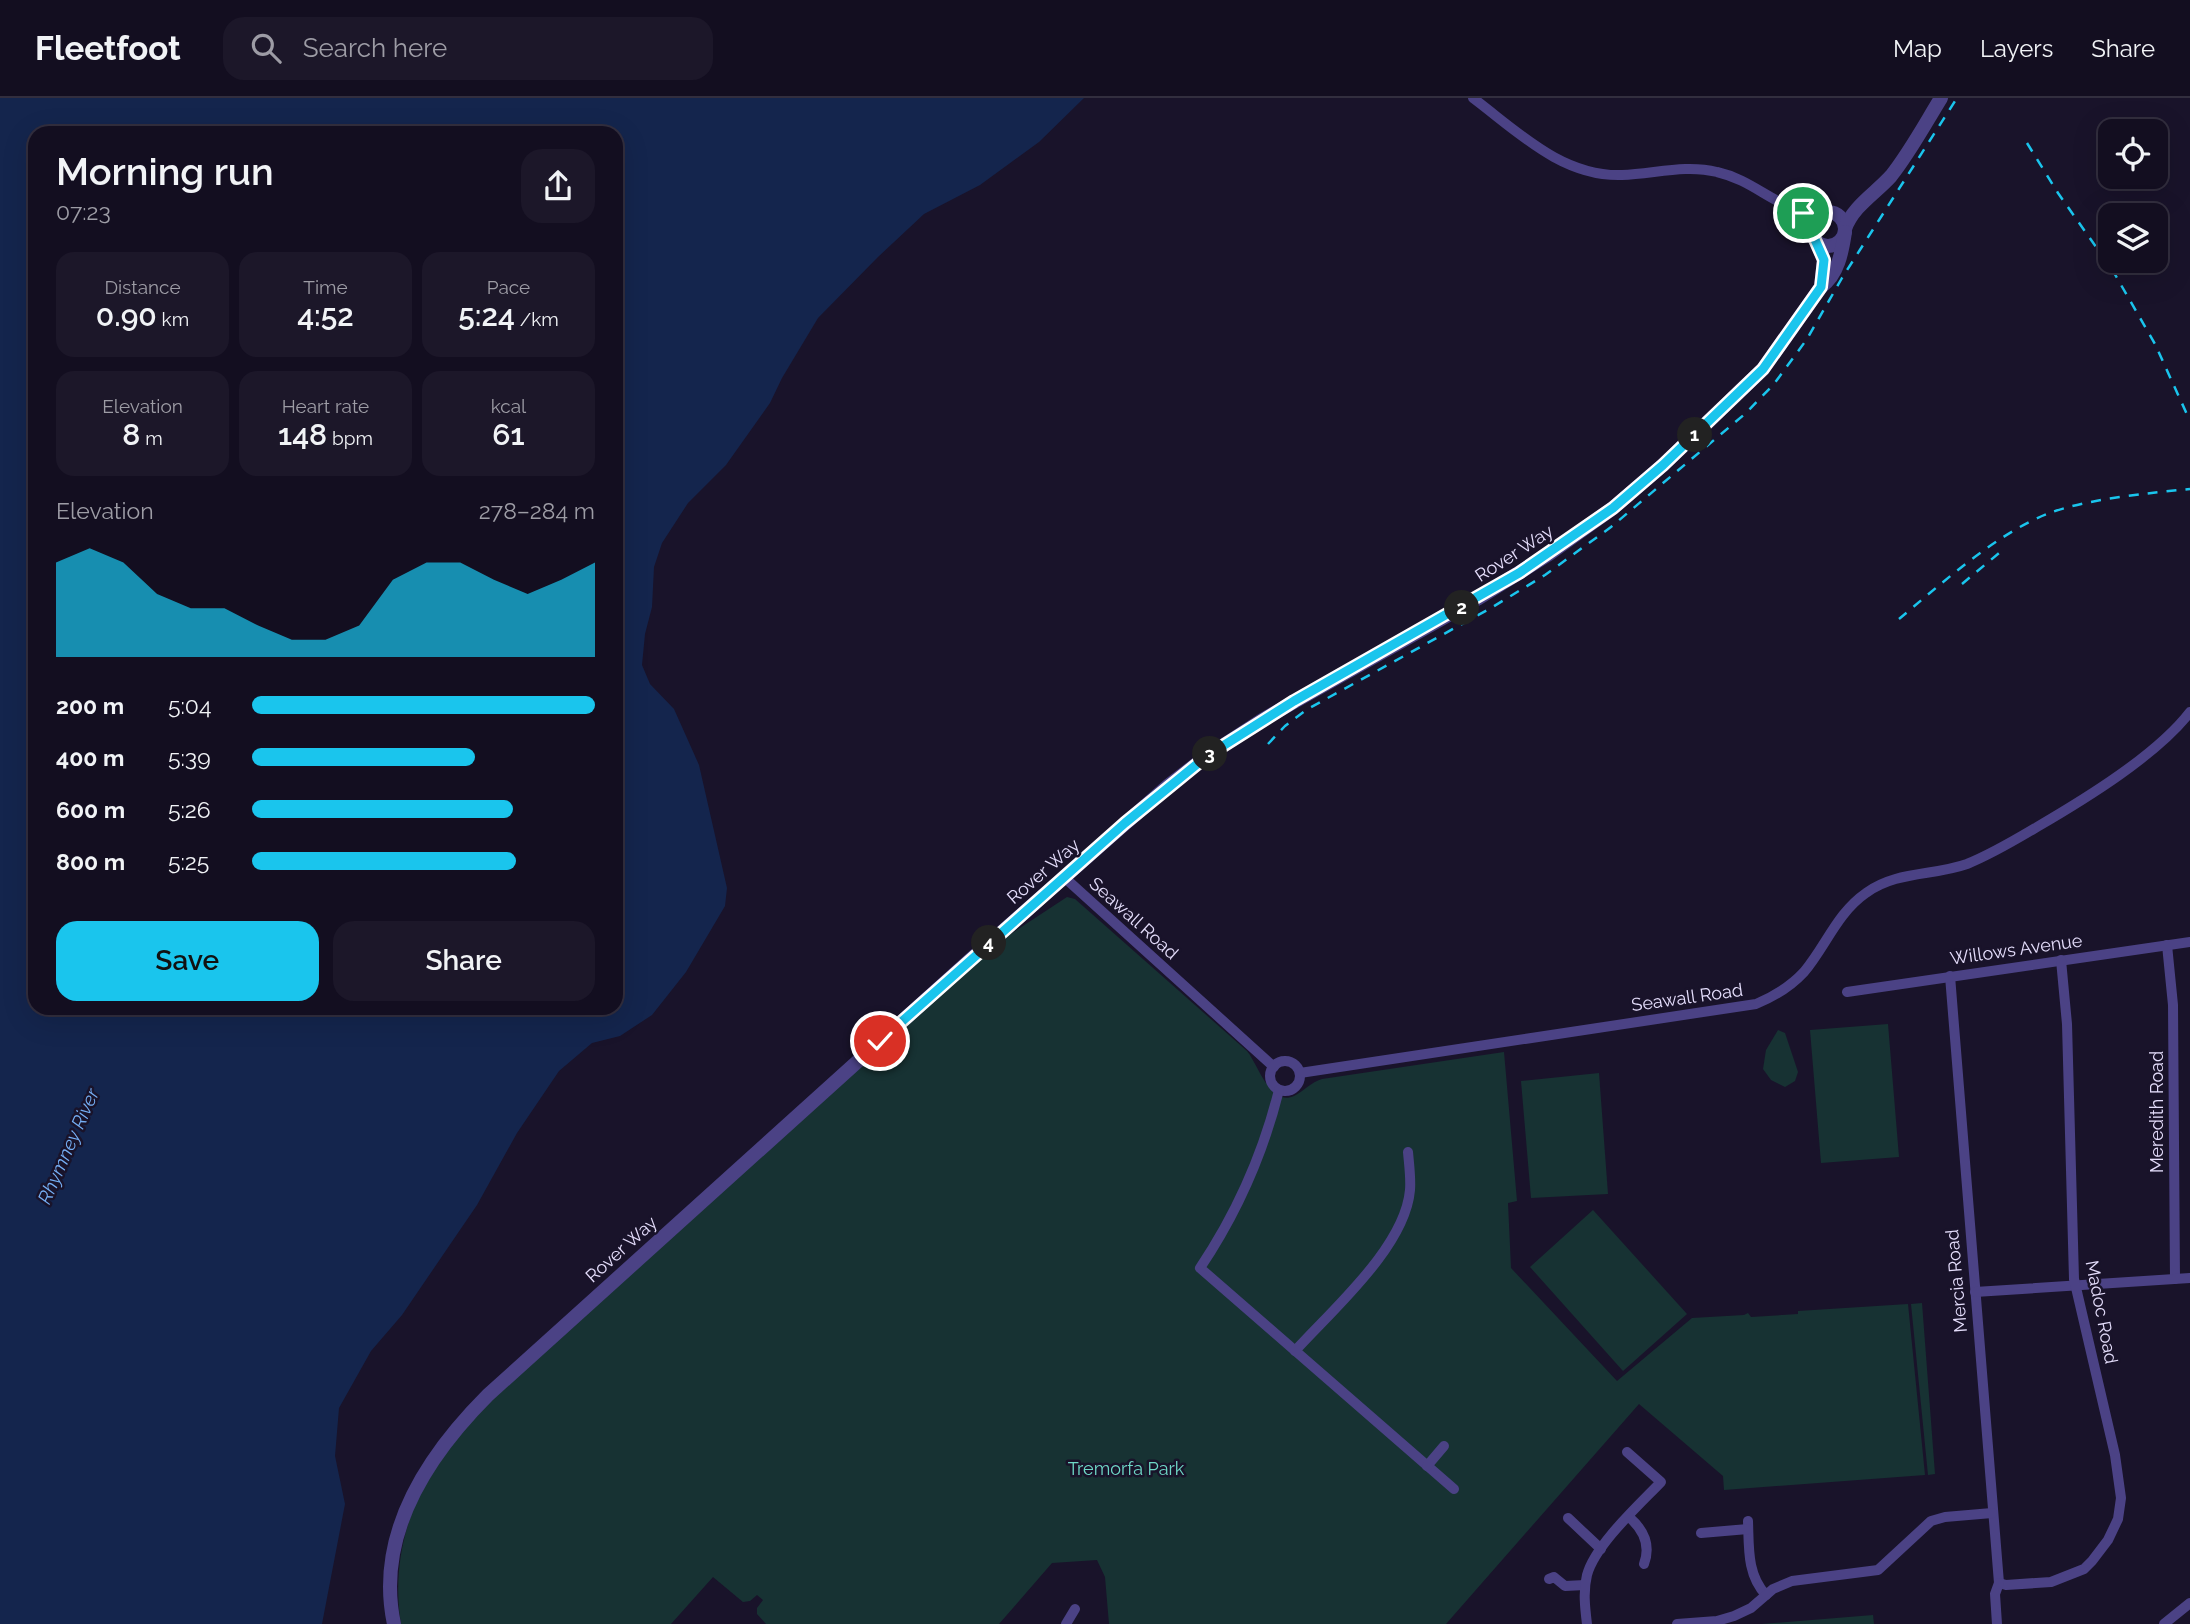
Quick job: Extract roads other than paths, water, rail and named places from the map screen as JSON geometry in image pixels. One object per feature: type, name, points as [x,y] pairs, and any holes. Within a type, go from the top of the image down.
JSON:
[{"type":"street","points":[[1473,98],[1544,152],[1574,167],[1597,174],[1615,175],[1689,168],[1706,169],[1729,175],[1793,210],[1839,216],[1845,230],[1836,244],[1826,246],[1815,239],[1781,205]]},
{"type":"street","name":"Rover Way","points":[[394,1624],[391,1576],[394,1547],[402,1517],[434,1458],[464,1420],[503,1381],[970,960],[1169,785],[1230,740],[1294,701],[1508,580],[1574,537],[1663,465],[1763,369],[1821,287],[1828,282],[1836,267],[1850,219],[1867,197],[1893,173],[1941,98]]},
{"type":"street","name":"Rover Way","points":[[1824,214],[1867,197]]},
{"type":"street","points":[[1821,287],[1824,260],[1815,239],[1813,222],[1824,214]]},
{"type":"street","name":"Seawall Road","points":[[1300,1073],[1756,1004],[1783,990],[1802,974],[1844,913],[1870,890],[1896,878],[1959,866],[1999,849],[2117,775],[2161,741],[2190,712]]},
{"type":"street","name":"Seawall Road","points":[[1065,878],[1274,1067]]},
{"type":"street","name":"Willows Avenue","points":[[1847,992],[2190,942]]},
{"type":"street","name":"Meredith Road","points":[[2167,945],[2173,1005],[2175,1279]]},
{"type":"street","name":"Madoc Road","points":[[1999,1583],[2006,1586],[2051,1582],[2084,1569],[2108,1540],[2120,1509],[2121,1481],[2074,1279],[2067,1024],[2061,960]]},
{"type":"street","name":"Mercia Road","points":[[1950,976],[1999,1583],[1995,1594],[1997,1624]]},
{"type":"street","points":[[1288,1061],[1297,1067],[1300,1081],[1293,1089],[1279,1090],[1270,1079],[1274,1067],[1288,1061]]},
{"type":"street","points":[[1279,1090],[1245,1191],[1219,1240],[1200,1268],[1454,1489]]},
{"type":"street","points":[[1295,1350],[1381,1256],[1401,1224],[1410,1191],[1408,1152]]},
{"type":"street","points":[[1975,1292],[2190,1278]]},
{"type":"street","points":[[1427,1466],[1444,1446]]},
{"type":"street","points":[[1587,1624],[1585,1585],[1592,1562],[1661,1482],[1627,1452]]},
{"type":"street","points":[[1677,1624],[1726,1619],[1751,1608],[1766,1595],[1791,1581],[1878,1570],[1931,1521],[1945,1517],[1992,1513]]},
{"type":"street","points":[[1629,1517],[1645,1535],[1647,1557],[1644,1564]]},
{"type":"street","points":[[1568,1518],[1601,1549]]},
{"type":"street","points":[[1701,1533],[1748,1525],[1751,1573],[1766,1595]]},
{"type":"street","points":[[1549,1579],[1554,1577],[1565,1586],[1585,1585]]},
{"type":"street","points":[[2164,1624],[2190,1603]]},
{"type":"street","points":[[1066,1624],[1074,1609]]},
{"type":"water","name":"Rhymney River","points":[[0,98],[1084,98],[1039,142],[980,185],[924,214],[818,318],[770,403],[726,465],[688,503],[662,543],[654,567],[652,607],[645,634],[642,665],[650,684],[674,709],[699,765],[727,888],[725,906],[686,972],[652,1015],[620,1036],[592,1043],[559,1071],[517,1133],[477,1205],[402,1315],[371,1351],[339,1408],[335,1456],[345,1504],[322,1624],[0,1624]]},
{"type":"railway","points":[[1268,744],[1306,710],[1491,608],[1545,575],[1611,527],[1746,413],[1774,384],[1807,339],[1842,278],[1957,98]]},
{"type":"railway","points":[[2027,143],[2058,193],[2113,271],[2155,344],[2190,421]]},
{"type":"railway","points":[[1899,619],[1989,547],[2047,514],[2098,501],[2190,489]]},
{"type":"railway","points":[[1962,584],[2005,548]]},
{"type":"park label","name":"Tremorfa Park","points":[[1126,1468]]}]
